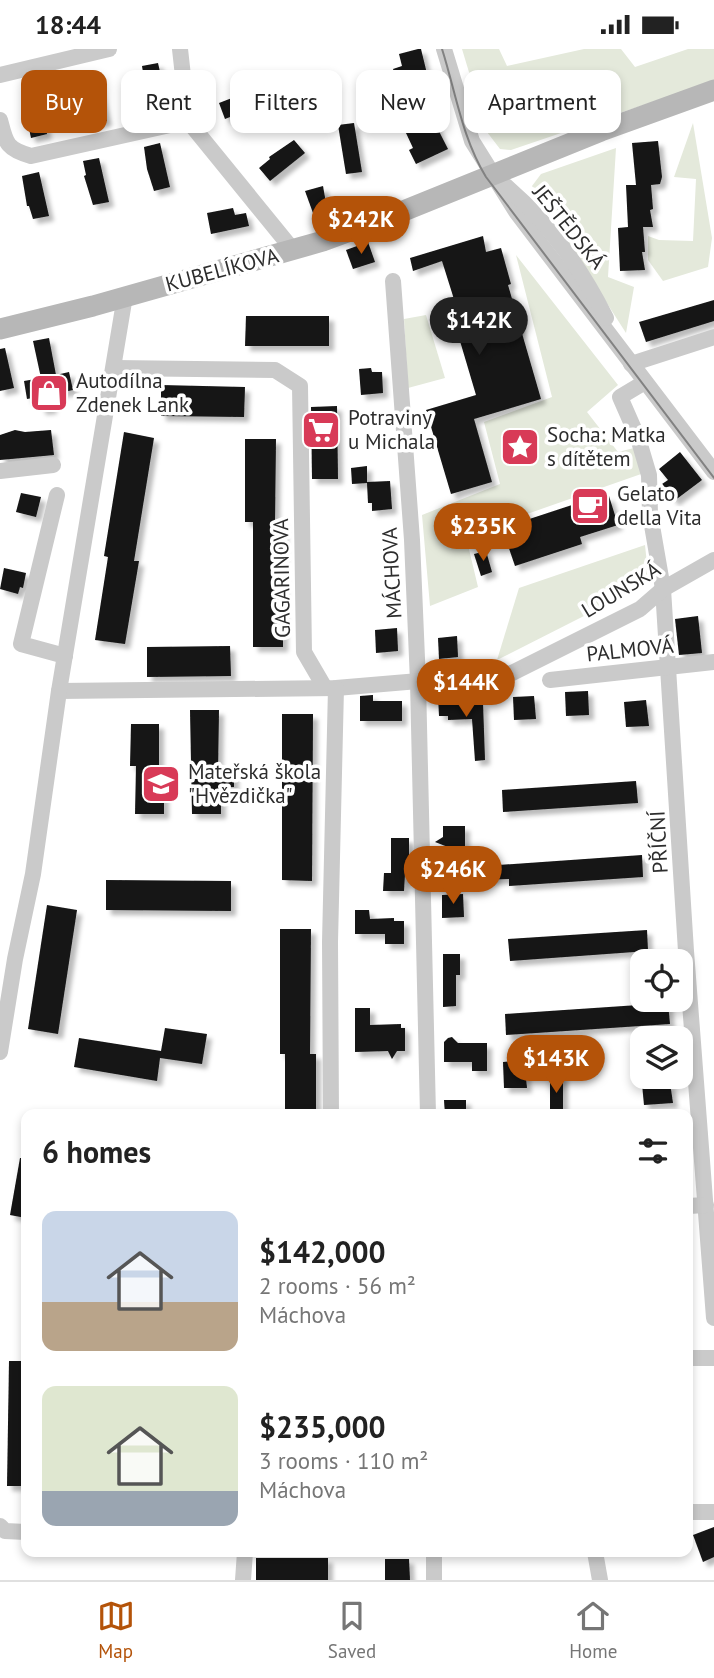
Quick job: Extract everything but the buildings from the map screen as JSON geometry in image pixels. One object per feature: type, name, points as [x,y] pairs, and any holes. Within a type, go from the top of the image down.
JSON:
[{"type":"street","points":[[0,75],[109,49]]},
{"type":"street","points":[[180,49],[182,70]]},
{"type":"street","name":"JEŠTĚDSKÁ","points":[[444,49],[472,141],[492,175],[526,204],[582,273],[627,358],[714,472]]},
{"type":"street","name":"KUBELÍKOVA","points":[[0,329],[293,250],[391,216],[601,131],[714,90]]},
{"type":"street","points":[[0,120],[7,144],[16,152],[31,156],[134,133]]},
{"type":"street","points":[[198,133],[293,250]]},
{"type":"street","name":"MÁCHOVA","points":[[393,281],[412,540],[418,681],[428,1109]]},
{"type":"street","points":[[0,1052],[15,959],[33,874],[59,691],[125,296]]},
{"type":"street","points":[[627,358],[714,337]]},
{"type":"street","name":"GAGARINOVA","points":[[115,368],[275,370],[300,386],[304,652],[331,688]]},
{"type":"street","name":"PŘÍČNÍ","points":[[645,382],[620,397],[638,438],[649,475],[650,514],[663,589],[686,951],[714,1318]]},
{"type":"street","points":[[0,471],[53,465]]},
{"type":"street","points":[[57,495],[21,644],[65,656]]},
{"type":"street","name":"LOUNSKÁ","points":[[418,681],[512,673],[640,609],[663,589],[714,560]]},
{"type":"street","name":"PALMOVÁ","points":[[551,680],[714,662]]},
{"type":"street","points":[[59,691],[331,688],[418,681]]},
{"type":"street","points":[[331,688],[331,1109]]},
{"type":"street","points":[[693,1206],[706,1205]]},
{"type":"street","points":[[693,1359],[714,1358]]},
{"type":"street","points":[[693,1512],[714,1512]]},
{"type":"street","points":[[0,1527],[5,1531],[21,1532]]},
{"type":"street","points":[[243,1580],[245,1557]]},
{"type":"street","points":[[434,1557],[434,1580]]},
{"type":"street","points":[[596,1557],[600,1580]]},
{"type":"shaded area","points":[[462,49],[499,49],[507,66],[584,49],[621,49],[635,67],[688,49],[714,49],[714,81],[621,113],[621,70],[468,70]]},
{"type":"shaded area","points":[[693,123],[712,238],[708,267],[663,281],[648,260],[648,236],[659,240],[693,241],[696,179],[674,177]]},
{"type":"shaded area","points":[[488,133],[561,133],[511,150],[500,149]]},
{"type":"shaded area","points":[[616,148],[608,277],[634,287],[626,333],[532,186],[541,174]]},
{"type":"shaded area","points":[[516,255],[618,385],[587,412],[618,452],[638,447],[644,473],[487,528],[467,541],[478,587],[430,606],[422,515],[500,484],[484,422],[552,397]]},
{"type":"shaded area","points":[[426,315],[445,378],[408,388],[404,319]]},
{"type":"shaded area","points":[[645,545],[649,583],[497,660],[519,588]]},
{"type":"tram line","points":[[442,49],[465,131],[486,177],[714,478]]},
{"type":"place","name":"Autodílna Zdenek Lank","points":[[49,393]]},
{"type":"place","name":"Potraviny u Michala","points":[[321,430]]},
{"type":"place","name":"Socha: Matka s dítětem","points":[[520,447]]},
{"type":"place","name":"Gelato della Vita","points":[[590,506]]},
{"type":"place","name":"Mateřská škola \"Hvězdička\"","points":[[161,784]]}]
